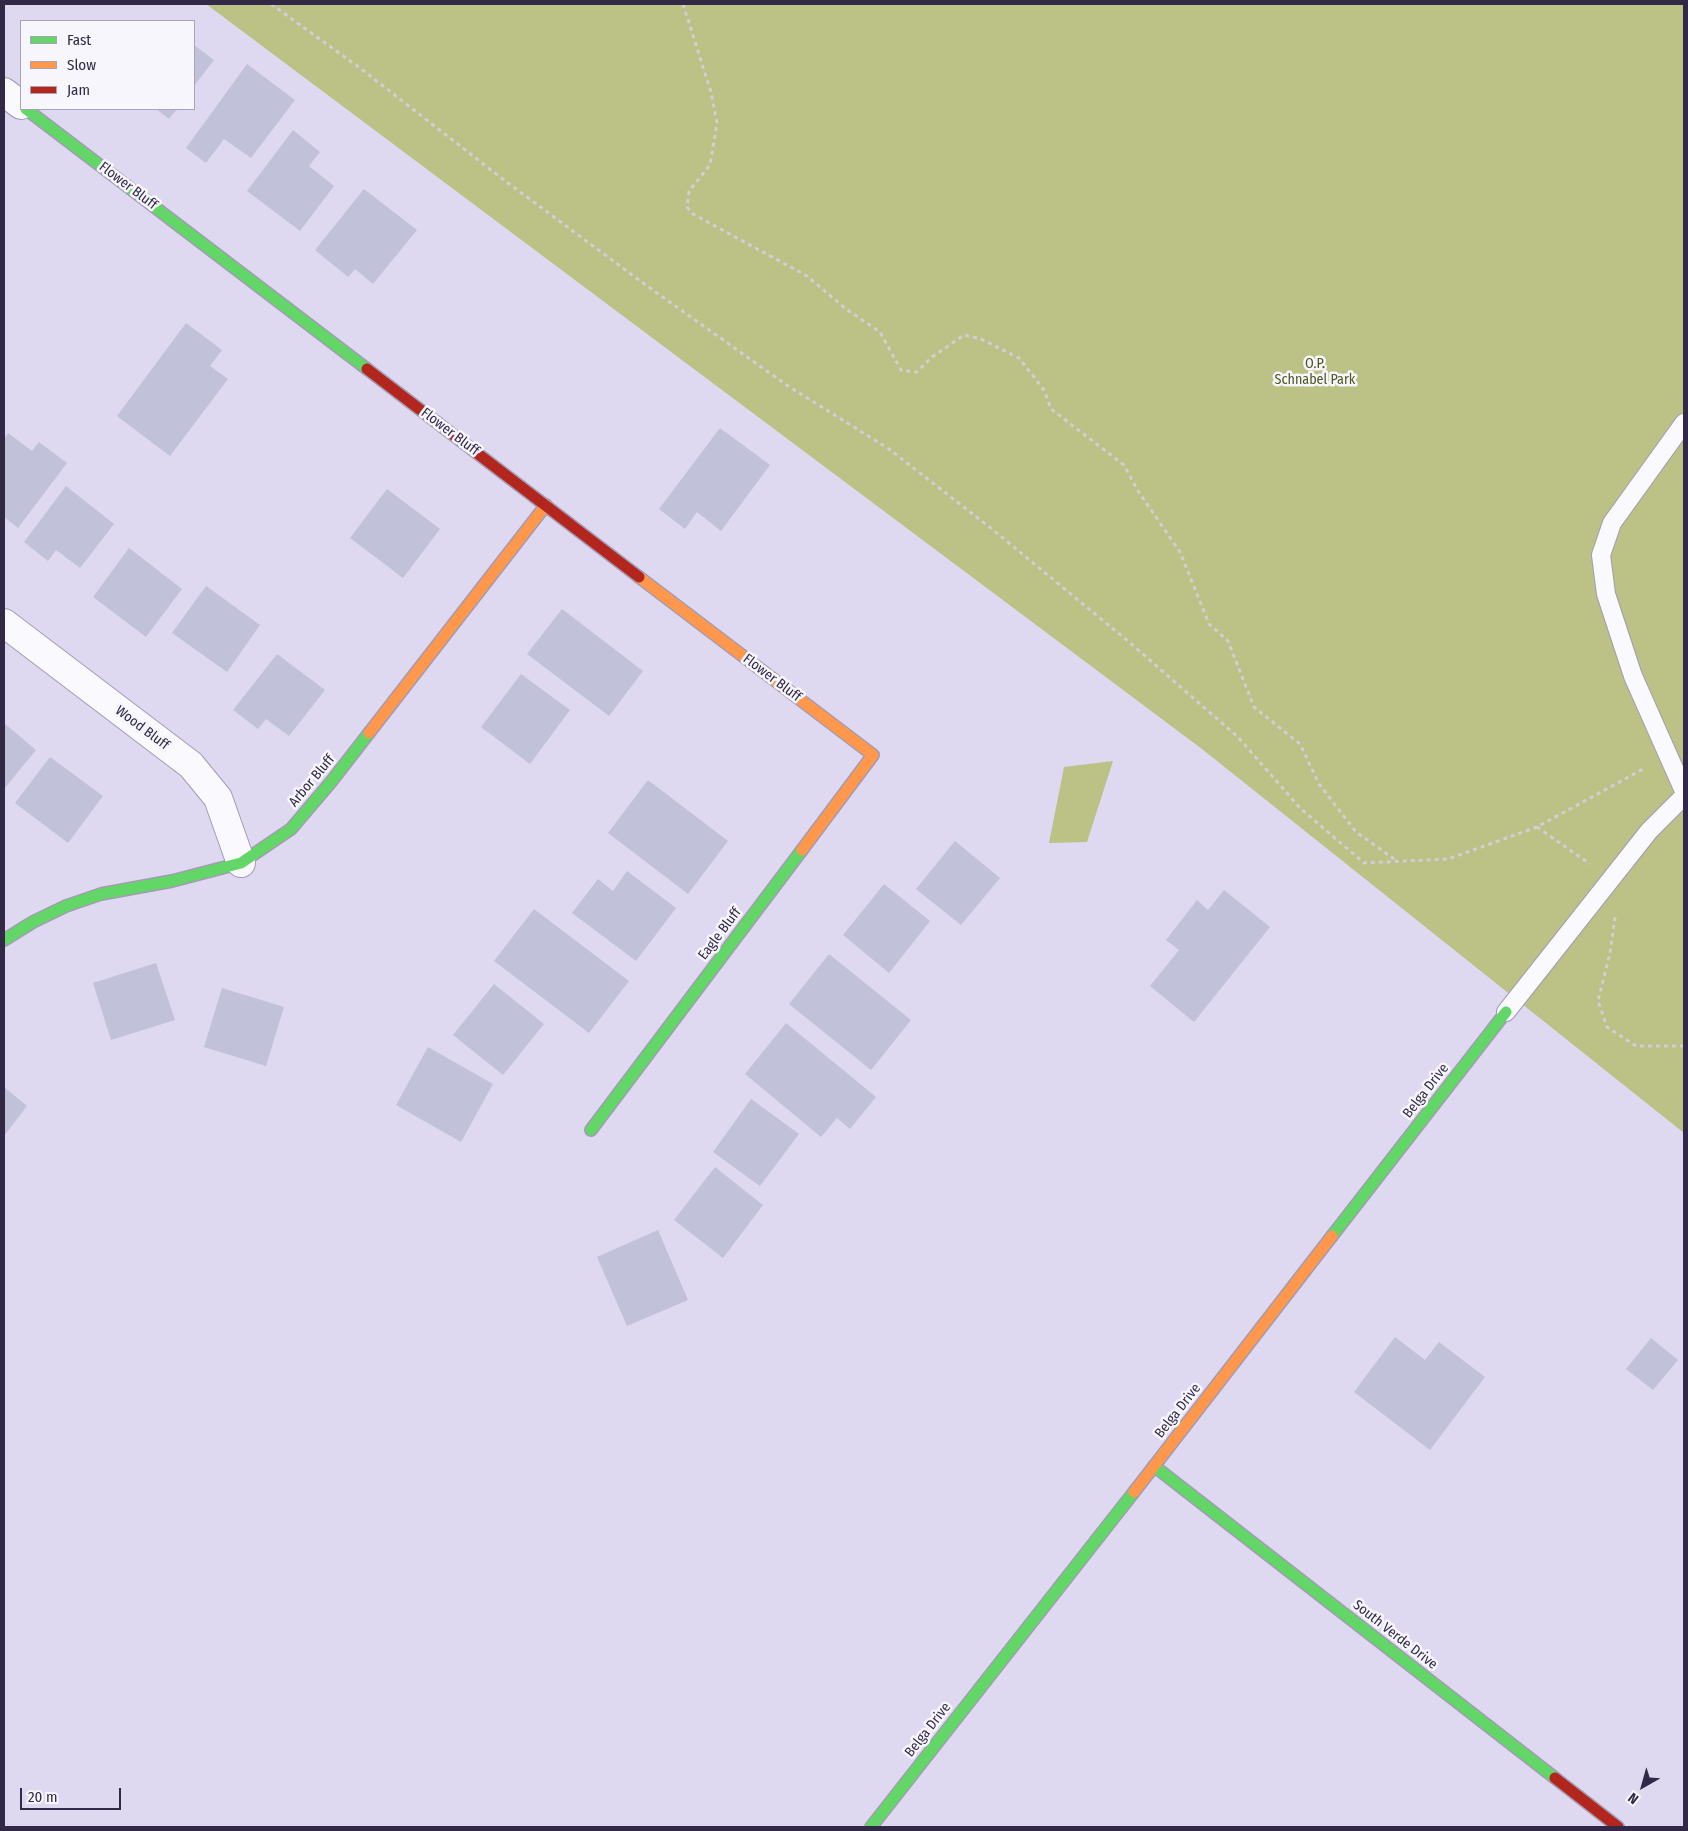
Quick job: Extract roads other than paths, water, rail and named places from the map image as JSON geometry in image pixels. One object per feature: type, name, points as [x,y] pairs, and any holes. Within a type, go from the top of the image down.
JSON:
[{"type":"street","points":[[4,92],[20,104]]},
{"type":"street","name":"Flower Bluff","points":[[27,110],[873,755]]},
{"type":"street","name":"Arbor Bluff","points":[[4,940],[33,922],[58,910],[101,894],[172,881],[241,863],[291,829],[331,782],[546,505]]},
{"type":"street","name":"Wood Bluff","points":[[4,622],[191,765],[218,798],[241,863]]},
{"type":"street","name":"Eagle Bluff","points":[[591,1130],[873,755]]},
{"type":"street","name":"Belga Drive","points":[[871,1827],[1506,1012]]},
{"type":"street","name":"South Verde Drive","points":[[1154,1466],[1618,1827]]},
{"type":"lane","points":[[1684,423],[1612,523],[1602,555],[1606,594],[1633,676],[1684,791]]},
{"type":"lane","points":[[1506,1012],[1649,831],[1684,796]]},
{"type":"park label","name":"O.P. Schnabel Park","points":[[1315,372]]}]
